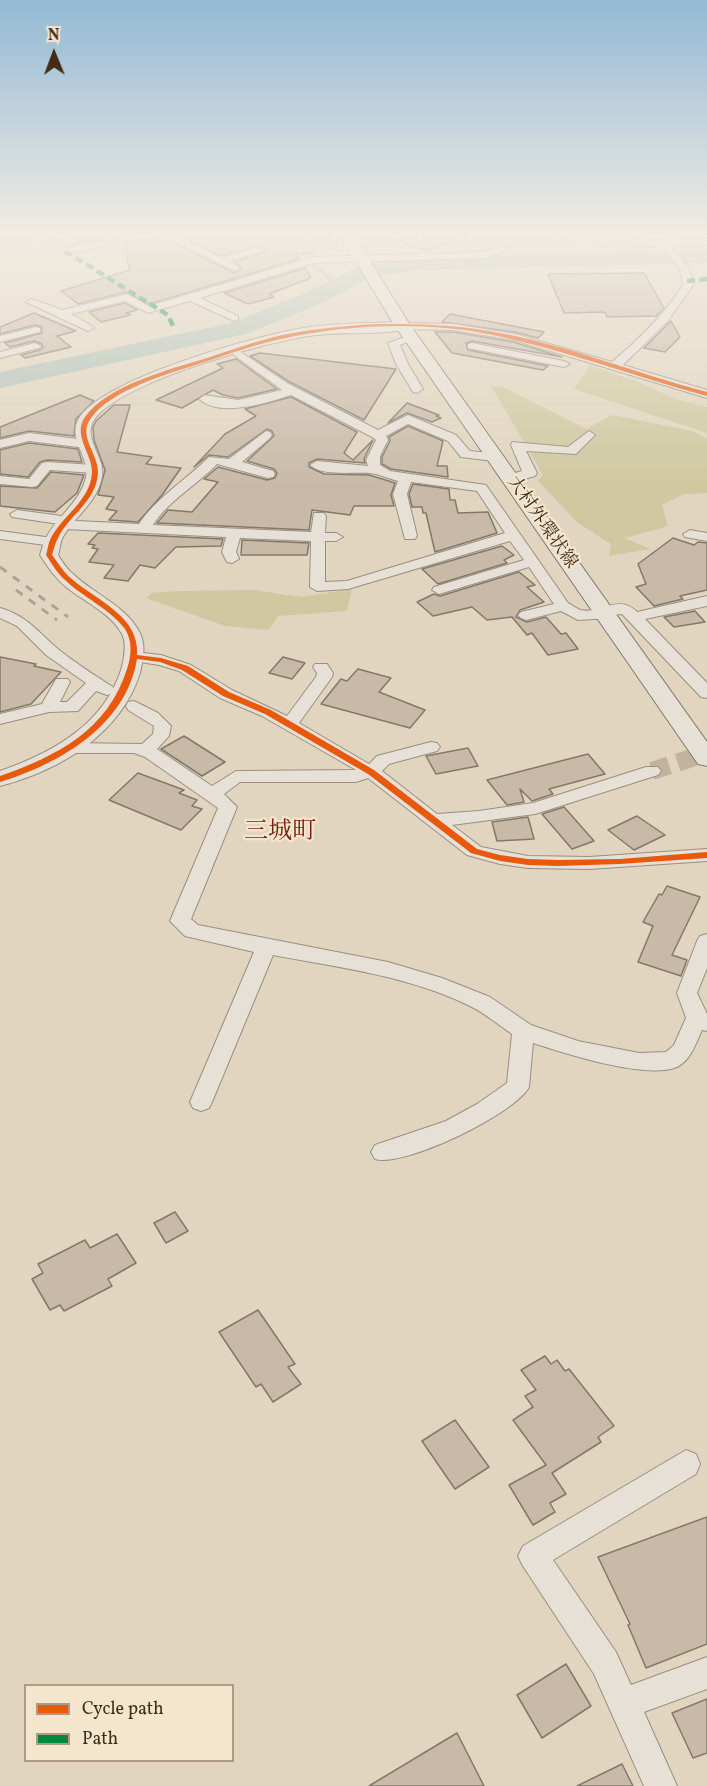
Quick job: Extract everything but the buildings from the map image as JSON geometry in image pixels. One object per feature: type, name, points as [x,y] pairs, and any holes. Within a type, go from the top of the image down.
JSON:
[{"type":"main road","name":"大村外環状線","points":[[397,317],[707,759]]},
{"type":"street","points":[[70,317],[87,328]]},
{"type":"street","points":[[615,366],[662,317]]},
{"type":"street","points":[[0,779],[40,764],[71,747],[108,715],[120,699],[129,680],[134,644],[129,630],[100,601],[65,577],[49,555],[53,542],[84,504],[95,475],[94,462],[83,435],[85,421],[94,409],[111,398],[178,368],[290,335],[323,330],[407,332],[453,327],[515,337],[615,366],[626,372],[707,394]]},
{"type":"street","points":[[0,339],[36,330]]},
{"type":"street","points":[[407,332],[394,343],[403,366],[417,389]]},
{"type":"street","points":[[10,366],[0,356],[35,345]]},
{"type":"street","points":[[472,346],[530,354],[578,367],[590,359]]},
{"type":"street","points":[[235,351],[247,358],[258,370],[293,391],[378,435],[382,440],[373,456],[372,463],[376,470]]},
{"type":"street","points":[[219,391],[202,401],[221,405],[236,404],[259,401],[293,391]]},
{"type":"street","points":[[378,435],[408,419],[453,438],[466,454],[494,457]]},
{"type":"street","points":[[232,464],[267,435]]},
{"type":"street","points":[[510,479],[530,473],[518,446],[571,451],[589,435]]},
{"type":"street","points":[[0,444],[29,437],[86,444]]},
{"type":"street","points":[[143,529],[155,511],[195,479],[214,460],[268,474]]},
{"type":"street","points":[[316,465],[353,470],[376,470],[387,475],[481,488],[563,606],[578,615],[626,609],[707,693]]},
{"type":"street","points":[[0,480],[32,483],[47,466],[94,470]]},
{"type":"street","points":[[406,478],[400,494],[410,536]]},
{"type":"street","points":[[17,514],[67,523],[143,529],[336,537]]},
{"type":"street","points":[[319,516],[317,587],[348,585],[514,535]]},
{"type":"street","points":[[278,536],[281,519]]},
{"type":"street","points":[[232,559],[229,552],[234,534]]},
{"type":"street","points":[[690,534],[707,537]]},
{"type":"street","points":[[0,535],[53,542]]},
{"type":"street","points":[[439,590],[531,562]]},
{"type":"street","points":[[634,617],[707,601]]},
{"type":"street","points":[[526,615],[563,606]]},
{"type":"street","points":[[0,613],[21,621],[55,654],[103,687],[90,687],[72,707],[49,707],[0,719]]},
{"type":"street","points":[[134,657],[161,660],[185,668],[226,694],[268,712],[371,772],[474,851],[493,858],[522,862],[594,862],[707,855]]},
{"type":"street","points":[[289,724],[324,677],[325,673],[321,668]]},
{"type":"street","points":[[49,707],[62,682]]},
{"type":"street","points":[[134,706],[158,721],[164,729],[164,734],[159,740],[144,751]]},
{"type":"street","points":[[71,747],[136,748],[151,753],[228,807],[180,921],[192,931],[388,969],[435,983],[483,1002],[523,1031],[578,1048],[655,1062],[671,1060],[682,1050],[702,1020],[687,993],[707,941]]},
{"type":"street","points":[[212,794],[236,777],[356,776],[371,772],[383,760],[431,747]]},
{"type":"street","points":[[432,820],[479,818],[536,808],[652,771]]},
{"type":"street","points":[[201,1102],[266,947]]},
{"type":"street","points":[[383,1152],[430,1140],[471,1121],[518,1087],[523,1031]]},
{"type":"street","points":[[661,1786],[605,1663],[533,1556],[686,1464]]},
{"type":"street","points":[[624,1704],[707,1673]]},
{"type":"shaded area","points":[[590,365],[638,382],[676,399],[707,407],[707,433],[574,389]]},
{"type":"shaded area","points":[[491,386],[501,386],[586,429],[612,415],[693,431],[707,439],[707,493],[684,494],[662,505],[668,526],[625,538],[650,549],[609,556],[611,544],[578,523],[538,481],[543,475]]},
{"type":"shaded area","points":[[352,589],[347,611],[278,616],[269,630],[225,626],[146,598],[152,593],[253,590],[301,597]]},
{"type":"waterway","points":[[0,380],[238,329],[267,317]]},
{"type":"tunnel","points":[[652,771],[707,753]]},
{"type":"railway","points":[[0,567],[68,617]]},
{"type":"railway","points":[[16,590],[57,620]]},
{"type":"marked path","points":[[169,317],[173,326]]},
{"type":"cycle path","points":[[0,779],[43,762],[63,751],[100,724],[125,687],[132,665],[134,642],[129,630],[115,614],[65,577],[49,555],[54,538],[84,501],[93,484],[95,467],[84,439],[84,425],[96,408],[108,399],[138,383],[171,371],[279,338],[345,328],[404,325],[490,332],[564,351],[707,394]]},
{"type":"cycle path","points":[[134,657],[161,660],[185,668],[226,694],[268,712],[371,772],[474,851],[500,858],[558,863],[620,862],[707,855]]},
{"type":"district","name":"三城町","points":[[280,834]]}]
